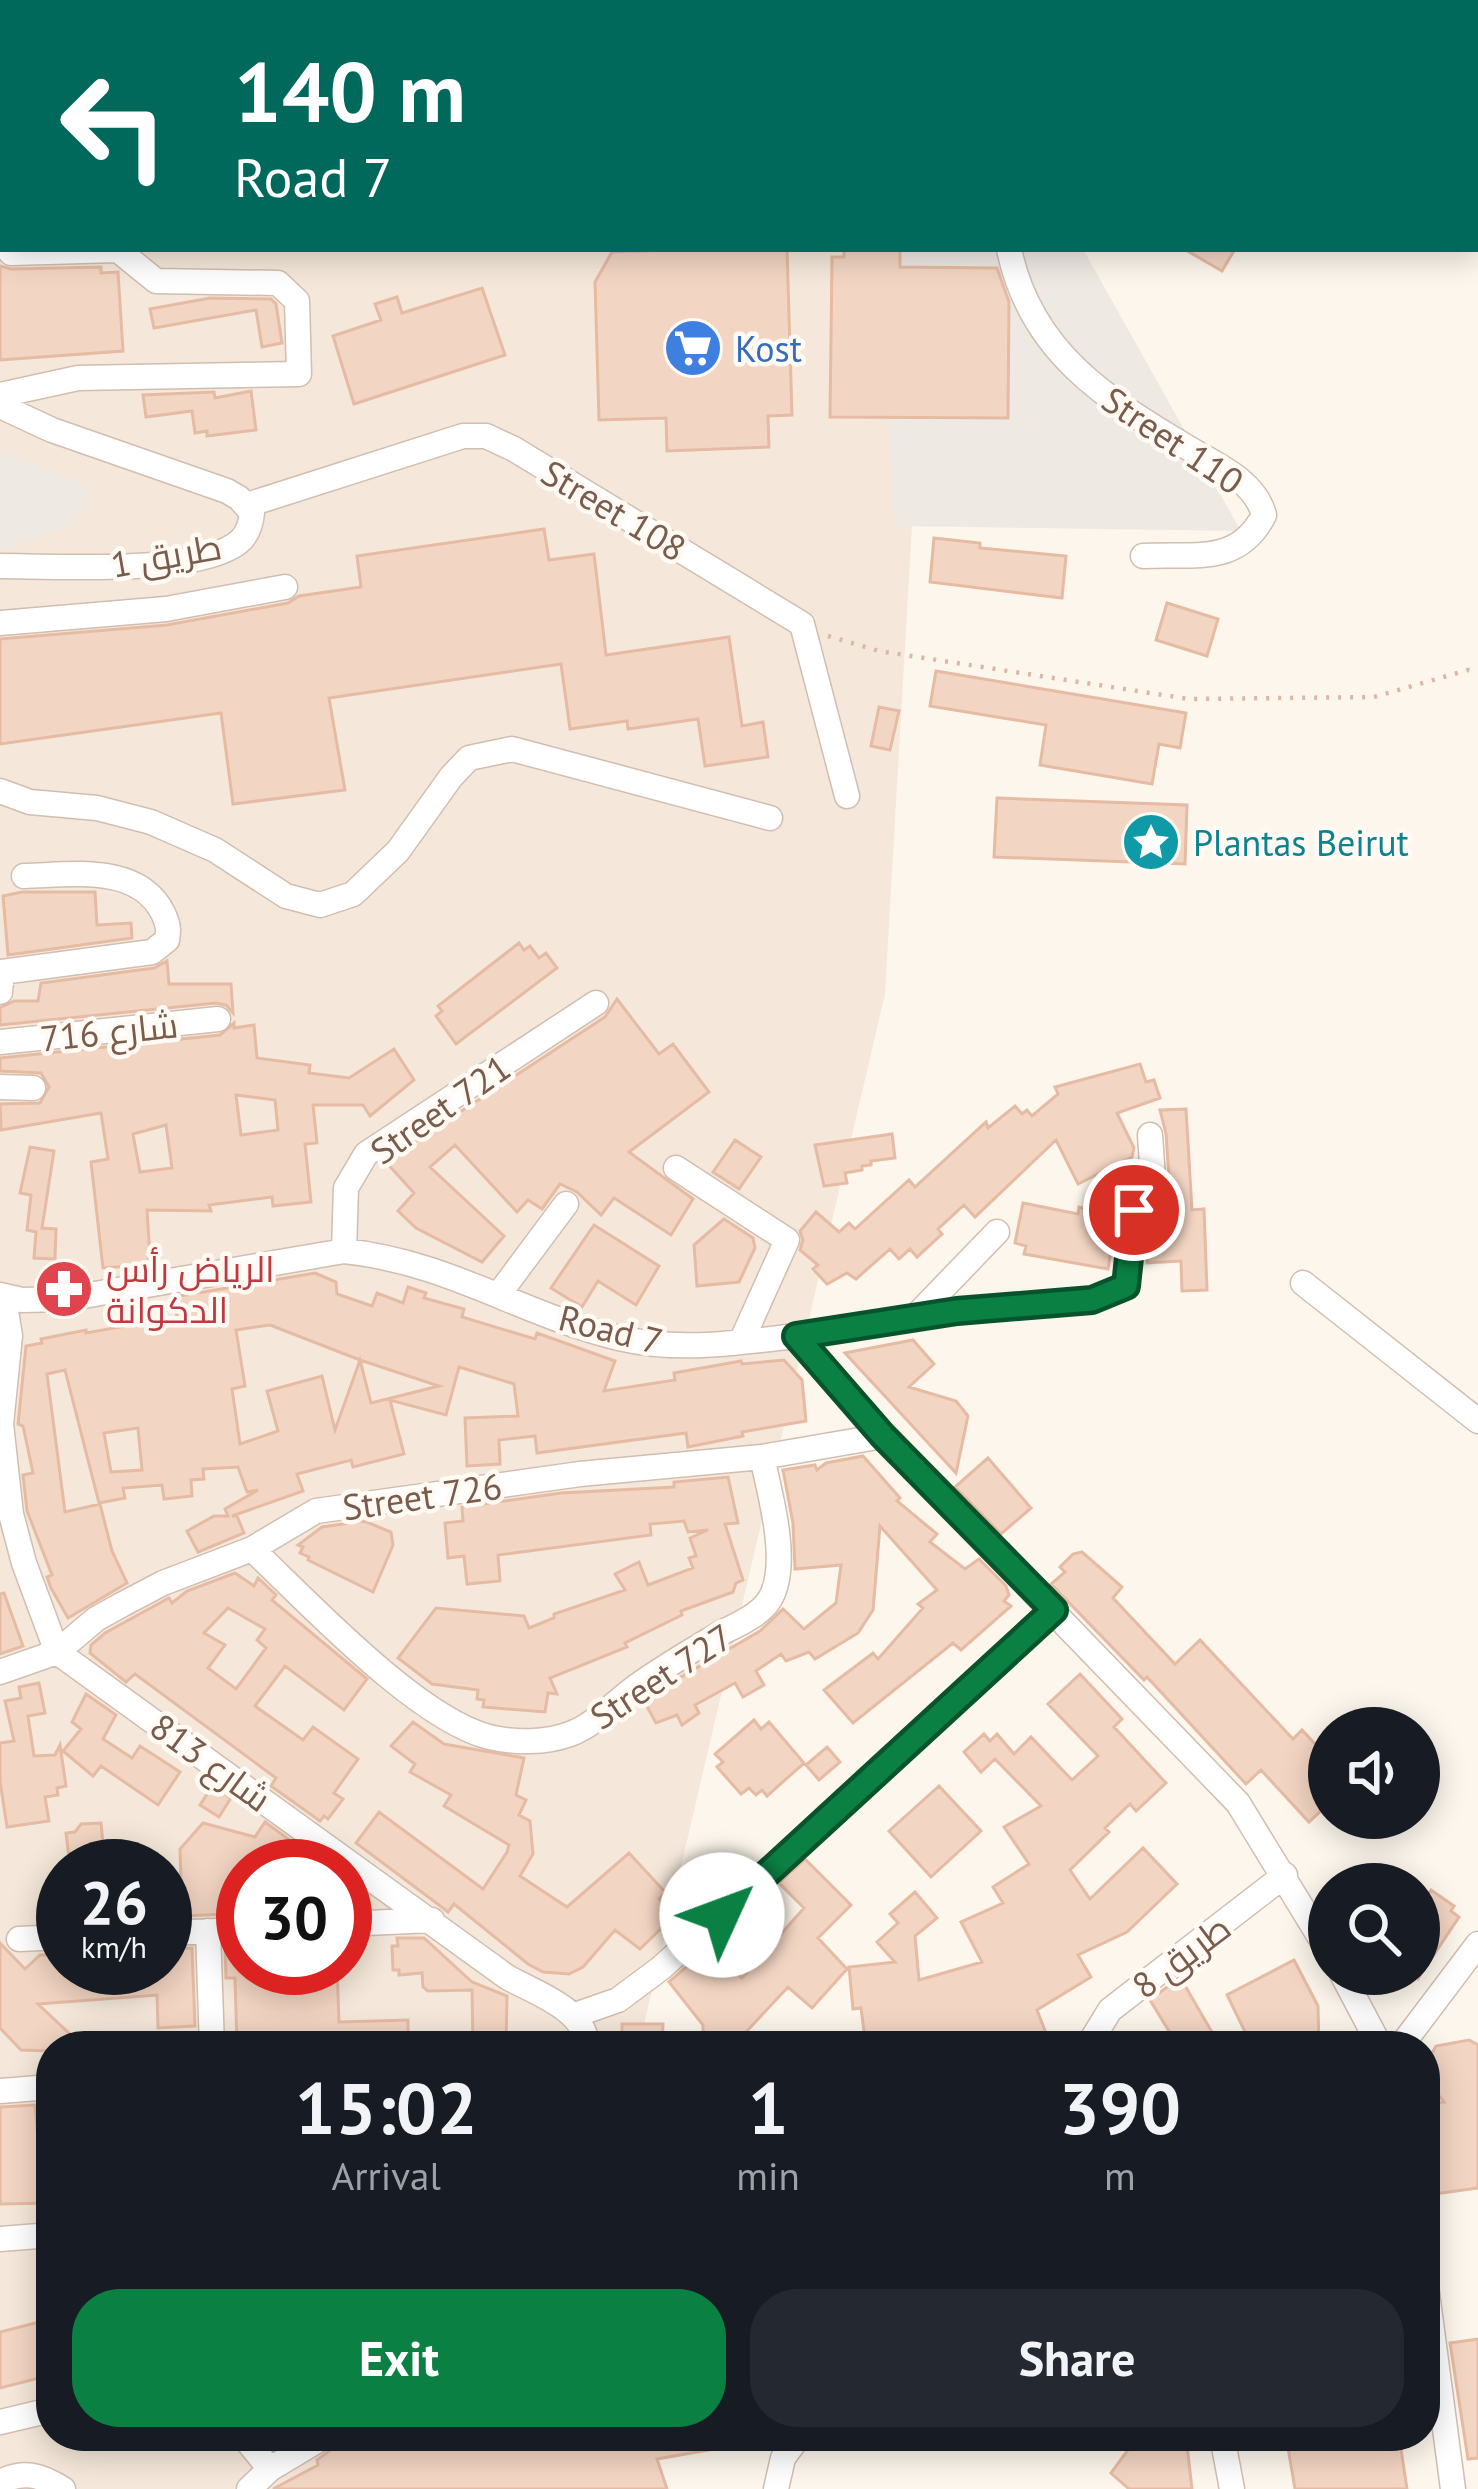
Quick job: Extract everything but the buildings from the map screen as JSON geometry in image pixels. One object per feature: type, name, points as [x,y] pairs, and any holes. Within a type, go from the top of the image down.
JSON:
[{"type":"street","points":[[10,254],[64,252]]},
{"type":"street","points":[[0,395],[78,378],[299,374],[297,301],[278,283],[156,281],[120,252]]},
{"type":"street","name":"Street 110","points":[[1010,252],[1037,321],[1057,354],[1089,384],[1232,474],[1260,499],[1264,515],[1253,537],[1236,550],[1143,556]]},
{"type":"street","name":"طريق 1","points":[[0,406],[52,430],[227,491],[252,513],[245,536],[226,549],[155,565],[0,566]]},
{"type":"street","name":"Street 108","points":[[248,506],[418,448],[463,436],[486,436],[802,624]]},
{"type":"street","points":[[0,623],[166,609],[285,587]]},
{"type":"street","points":[[802,624],[847,796]]},
{"type":"street","points":[[0,791],[30,802],[97,808],[151,822],[215,850],[286,896],[320,905],[353,894],[398,851],[469,758],[512,749],[770,818]]},
{"type":"street","points":[[0,992],[2,972],[152,952],[167,940],[165,917],[154,897],[140,886],[100,874],[24,876]]},
{"type":"street","name":"Street 721","points":[[344,1251],[346,1188],[366,1154],[596,1003]]},
{"type":"street","name":"شارع 716","points":[[0,1042],[218,1019]]},
{"type":"street","points":[[0,1087],[32,1088]]},
{"type":"street","name":"Road 7","points":[[2,1297],[67,1299],[344,1251],[390,1256],[448,1273],[617,1337],[700,1347],[915,1317],[1092,1300],[1126,1286],[1134,1210],[1153,1178],[1150,1135]]},
{"type":"street","points":[[676,1168],[787,1240],[741,1342]]},
{"type":"street","points":[[499,1294],[566,1204]]},
{"type":"street","points":[[915,1317],[997,1232]]},
{"type":"street","points":[[1303,1282],[1478,1421]]},
{"type":"street","points":[[2,1297],[10,1352],[0,1424],[11,1514],[57,1652]]},
{"type":"street","points":[[796,1336],[883,1436],[1238,1803],[1308,1915]]},
{"type":"street","name":"Street 726","points":[[0,1672],[57,1652],[96,1619],[163,1583],[252,1549],[316,1510],[580,1474],[762,1457],[883,1436]]},
{"type":"street","name":"Street 727","points":[[252,1549],[388,1674],[446,1718],[490,1737],[547,1740],[574,1733],[769,1600],[775,1591],[777,1565],[775,1516],[762,1457]]},
{"type":"street","points":[[585,2031],[574,2015],[618,2000],[661,1968],[1054,1610]]},
{"type":"street","name":"شارع 813","points":[[57,1652],[507,1977],[574,2015]]},
{"type":"street","name":"طريق 8","points":[[1097,2031],[1110,2010],[1285,1875]]},
{"type":"street","points":[[372,1923],[432,1920]]},
{"type":"street","points":[[208,1931],[211,2031]]},
{"type":"street","points":[[192,1932],[216,1931]]},
{"type":"street","points":[[19,1939],[36,1938]]},
{"type":"street","points":[[1412,2031],[1478,1944]]},
{"type":"street","points":[[1353,1995],[1372,2031]]},
{"type":"street","points":[[4,2082],[36,2085]]},
{"type":"street","points":[[0,2239],[36,2236]]},
{"type":"street","points":[[1440,2391],[1453,2489]]},
{"type":"street","points":[[0,2422],[36,2414]]},
{"type":"street","points":[[255,2451],[270,2469]]},
{"type":"street","points":[[249,2489],[300,2451]]},
{"type":"street","points":[[776,2489],[781,2451]]},
{"type":"street","points":[[1225,2451],[1232,2489]]},
{"type":"street","points":[[0,2482],[24,2473],[63,2489]]},
{"type":"path","points":[[802,624],[879,651],[1189,699],[1374,697],[1468,670],[1478,672]]},
{"type":"shaded area","points":[[0,252],[928,252],[885,994],[643,2031],[36,2031],[36,2451],[544,2451],[535,2489],[0,2489]]},
{"type":"shaded area","points":[[877,252],[1085,252],[1241,531],[895,526]]},
{"type":"shaded area","points":[[0,449],[91,488],[73,526],[0,551]]},
{"type":"place","name":"Kost","points":[[693,348]]},
{"type":"place","name":"Plantas Beirut","points":[[1151,842]]},
{"type":"place","name":"الرياض رأس الدكوانة","points":[[64,1289]]},
{"type":"route","points":[[722,1915],[1054,1610],[883,1436],[796,1336],[957,1311],[1092,1300],[1126,1286],[1134,1210]]}]
